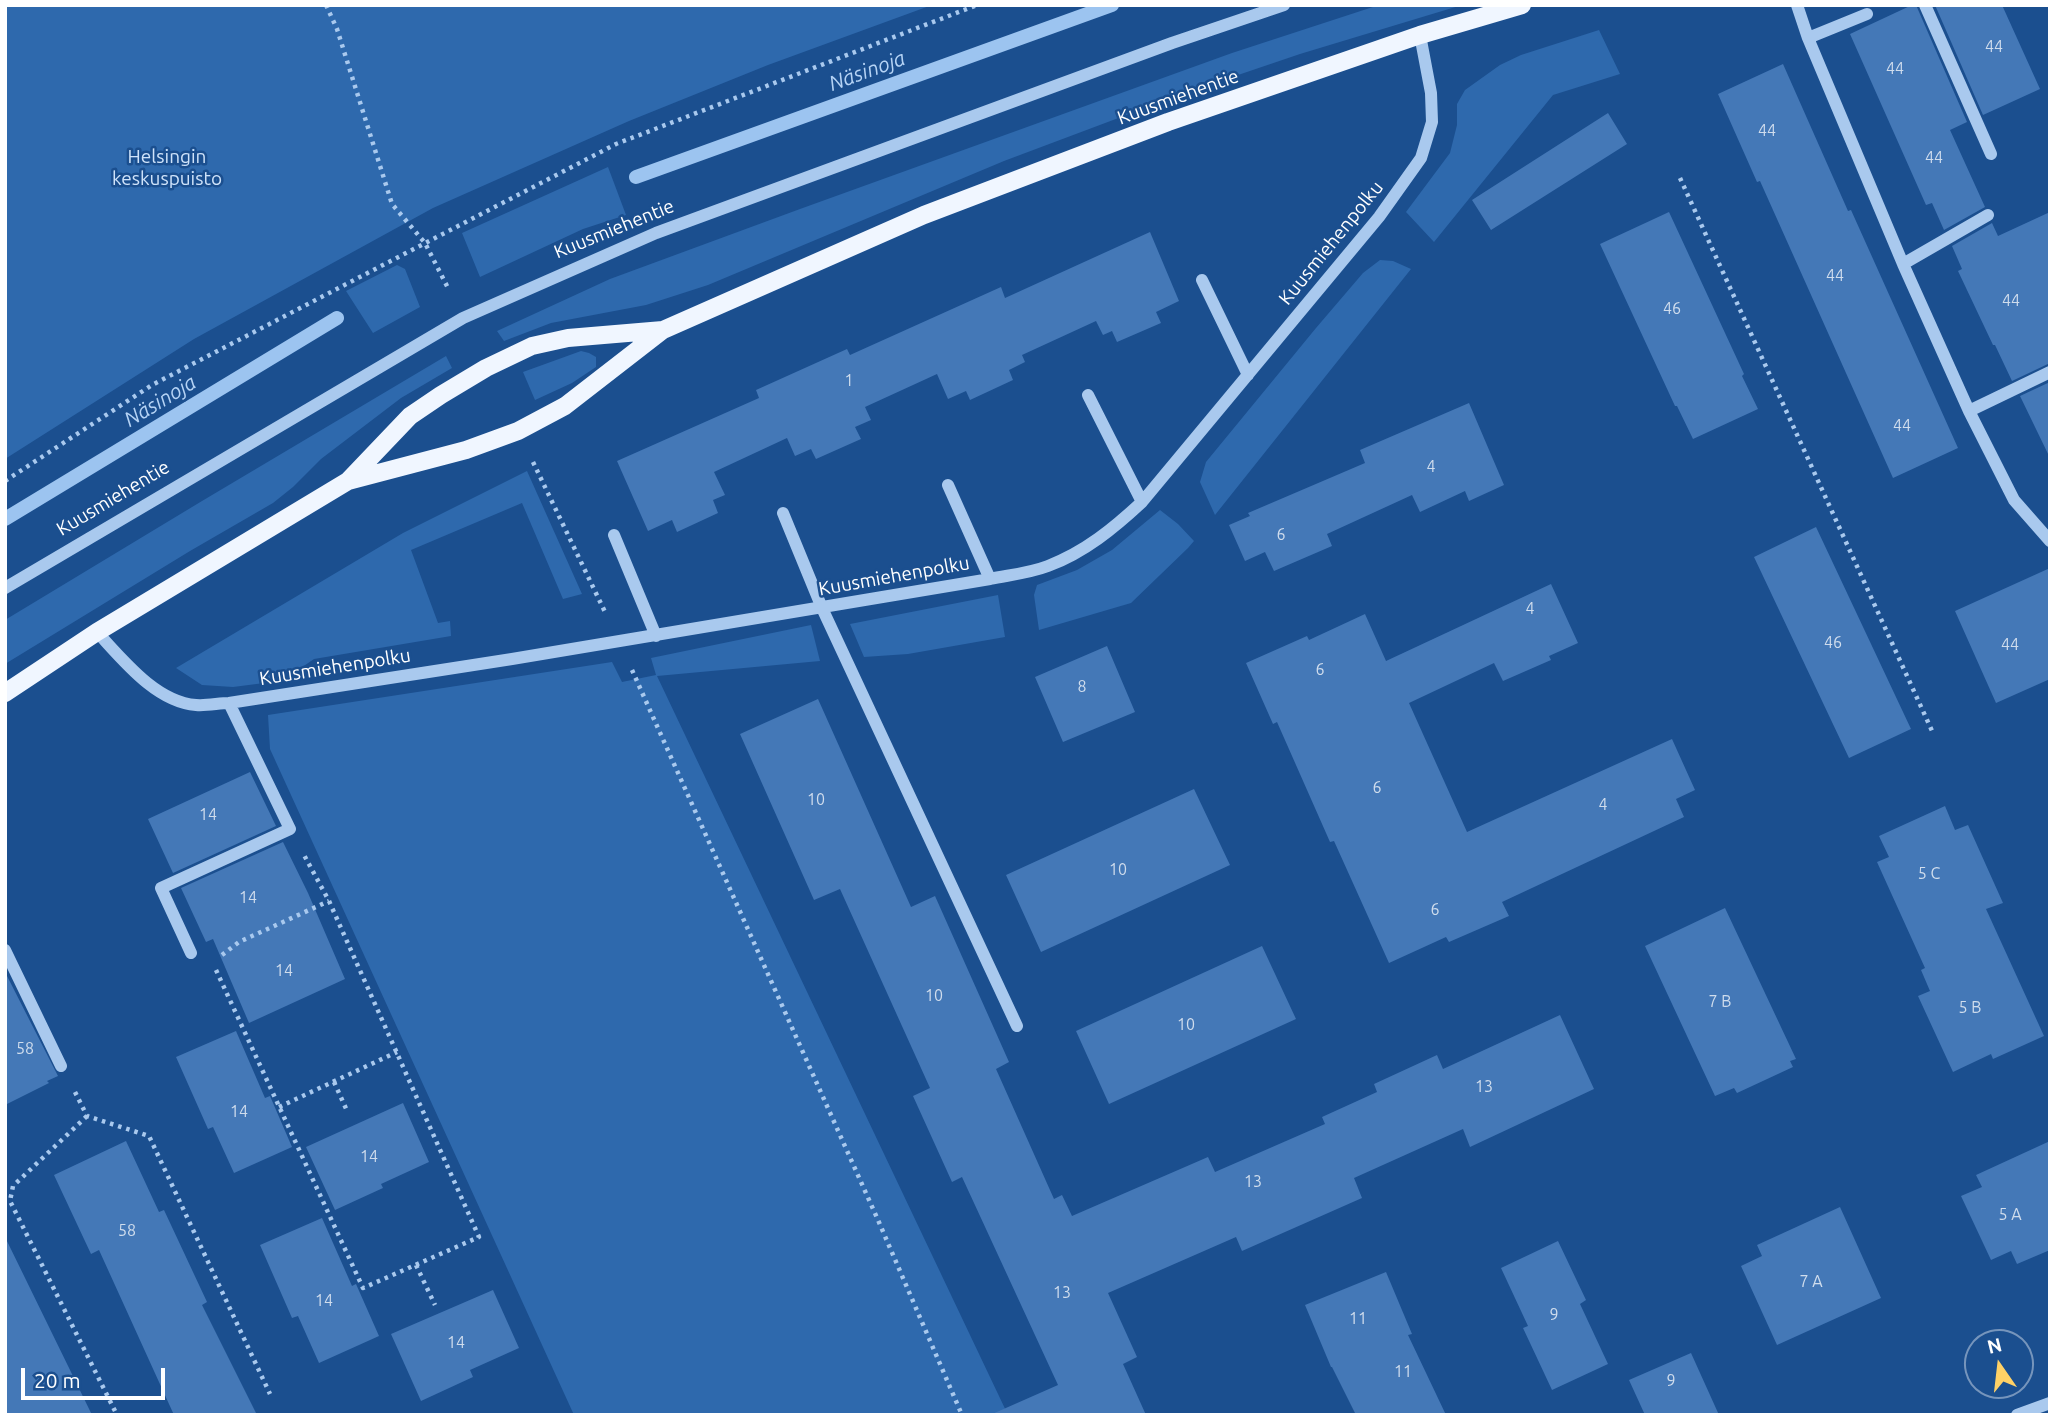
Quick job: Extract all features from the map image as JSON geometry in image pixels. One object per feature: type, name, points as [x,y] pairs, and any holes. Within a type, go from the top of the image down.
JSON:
[{"type":"main road","name":"Kuusmiehentie","points":[[348,481],[467,450],[518,431],[565,406],[663,330],[924,215],[1168,122],[1420,35],[1522,5]]},
{"type":"main road","name":"Kuusmiehentie","points":[[5,693],[97,632],[348,481],[410,416],[486,368],[533,346],[568,338],[663,330]]},
{"type":"street","name":"Kuusmiehentie","points":[[5,588],[463,317],[656,233],[1172,43],[1284,5]]},
{"type":"street","points":[[1797,5],[1808,38],[1903,264],[1969,411],[2014,500],[2050,541]]},
{"type":"street","points":[[1925,5],[1991,154]]},
{"type":"street","points":[[1808,38],[1867,14]]},
{"type":"street","name":"Kuusmiehenpolku","points":[[97,632],[137,675],[171,699],[196,705],[229,703],[656,636],[990,579],[1046,566],[1081,551],[1112,530],[1142,502],[1379,217],[1421,158],[1432,122],[1431,93],[1420,35]]},
{"type":"street","points":[[1903,264],[1988,215]]},
{"type":"street","points":[[1202,280],[1248,375]]},
{"type":"street","points":[[1969,411],[2050,372]]},
{"type":"street","points":[[1088,395],[1142,502]]},
{"type":"street","points":[[948,485],[990,579]]},
{"type":"street","points":[[782,513],[822,608],[1017,1026]]},
{"type":"street","points":[[614,535],[656,636]]},
{"type":"street","points":[[191,953],[161,888],[290,830],[229,703]]},
{"type":"street","points":[[5,950],[61,1066]]},
{"type":"street","points":[[2017,1415],[2050,1403]]},
{"type":"path","points":[[326,5],[337,29],[392,204],[425,243]]},
{"type":"path","points":[[5,481],[152,385],[616,144],[977,5]]},
{"type":"path","points":[[1680,178],[1933,733]]},
{"type":"path","points":[[619,642],[962,1415]]},
{"type":"path","points":[[290,830],[328,901],[479,1237],[363,1288],[212,962],[239,942],[328,901]]},
{"type":"path","points":[[279,1107],[397,1052]]},
{"type":"path","points":[[61,1066],[87,1116],[149,1136],[270,1394]]},
{"type":"path","points":[[334,1082],[348,1113]]},
{"type":"path","points":[[87,1116],[13,1186],[10,1200],[117,1415]]},
{"type":"path","points":[[416,1265],[436,1305]]},
{"type":"green space","name":"Helsingin keskuspuisto","points":[[5,5],[932,5],[768,65],[629,121],[433,208],[194,339],[5,459]]},
{"type":"green space","points":[[1379,5],[1462,5],[1300,54],[1185,93],[1004,161],[708,285],[646,305],[551,323],[504,341],[497,331],[610,279],[1232,53]]},
{"type":"green space","points":[[1599,30],[1620,74],[1553,95],[1434,242],[1406,212],[1450,153],[1457,125],[1457,104],[1465,90],[1500,65],[1521,55]]},
{"type":"green space","points":[[608,167],[626,215],[583,229],[480,277],[462,233]]},
{"type":"green space","points":[[1380,260],[1393,261],[1411,269],[1215,515],[1200,482],[1206,462],[1363,273]]},
{"type":"green space","points":[[397,265],[405,269],[420,307],[373,333],[346,291]]},
{"type":"green space","points":[[581,351],[596,357],[596,367],[572,383],[535,400],[523,372]]},
{"type":"green space","points":[[446,356],[452,368],[401,398],[321,459],[273,503],[5,664],[5,620]]},
{"type":"green space","points":[[527,471],[582,594],[563,599],[522,503],[411,550],[438,623],[450,621],[451,636],[314,659],[292,674],[272,682],[233,687],[202,685],[176,668],[403,533]]},
{"type":"green space","points":[[1160,510],[1194,541],[1188,548],[1131,603],[1039,630],[1034,595],[1037,585],[1077,570],[1112,550]]},
{"type":"green space","points":[[998,595],[1005,637],[908,654],[864,657],[850,624]]},
{"type":"green space","points":[[811,625],[820,661],[657,676],[1008,1415],[574,1415],[270,749],[268,715],[612,662],[622,682],[656,675],[651,658]]},
{"type":"building","points":[[1916,5],[1967,122],[1950,130],[1985,207],[1944,230],[1932,203],[1926,205],[1850,34]]},
{"type":"building","points":[[1935,5],[2002,5],[2040,89],[1983,115]]},
{"type":"building","points":[[1783,64],[1958,448],[1893,478],[1760,181],[1757,182],[1718,94]]},
{"type":"building","points":[[1608,113],[1627,144],[1491,230],[1472,200]]},
{"type":"building","points":[[1669,212],[1758,409],[1693,439],[1600,244]]},
{"type":"building","points":[[2050,212],[2050,363],[2012,381],[1958,271],[1962,269],[1952,246],[1992,223],[1998,236]]},
{"type":"building","points":[[1150,232],[1179,301],[1156,312],[1161,323],[1117,342],[1112,331],[1103,335],[1096,321],[1022,355],[1025,362],[1009,370],[1013,380],[970,400],[966,391],[948,399],[937,374],[865,407],[871,420],[855,427],[861,439],[816,459],[811,449],[795,456],[787,438],[714,472],[725,495],[713,500],[718,513],[677,532],[672,520],[648,531],[617,461],[759,398],[756,390],[847,349],[850,355],[1001,287],[1005,298]]},
{"type":"building","points":[[2050,382],[2050,458],[2020,396]]},
{"type":"building","points":[[1469,403],[1504,485],[1469,501],[1465,491],[1420,512],[1412,495],[1327,534],[1332,546],[1274,571],[1265,552],[1245,561],[1229,525],[1250,516],[1248,513],[1365,463],[1360,450]]},
{"type":"building","points":[[1816,527],[1911,729],[1849,758],[1754,557]]},
{"type":"building","points":[[2050,568],[2050,679],[1996,703],[1955,611]]},
{"type":"building","points":[[1551,584],[1578,643],[1549,656],[1551,660],[1503,681],[1494,663],[1409,703],[1467,832],[1672,739],[1695,790],[1676,799],[1684,817],[1502,902],[1509,916],[1449,942],[1446,937],[1389,963],[1334,841],[1330,842],[1277,722],[1273,724],[1246,663],[1307,636],[1309,640],[1365,614],[1386,661]]},
{"type":"building","points":[[1107,646],[1135,712],[1063,742],[1035,677]]},
{"type":"building","points":[[818,699],[911,907],[935,896],[1009,1062],[996,1069],[1054,1199],[1062,1195],[1072,1216],[1208,1157],[1215,1172],[1325,1124],[1322,1117],[1377,1092],[1374,1084],[1437,1055],[1443,1069],[1560,1015],[1594,1089],[1470,1147],[1463,1129],[1354,1178],[1362,1198],[1242,1251],[1236,1237],[1108,1293],[1137,1357],[1123,1364],[1146,1415],[990,1415],[1058,1385],[962,1177],[952,1182],[913,1096],[930,1088],[840,889],[814,900],[740,734]]},
{"type":"building","points":[[250,772],[276,826],[173,873],[148,819]]},
{"type":"building","points":[[1194,789],[1230,865],[1041,952],[1006,875]]},
{"type":"building","points":[[1945,806],[1955,830],[1968,825],[2003,903],[1986,909],[2044,1036],[1993,1059],[1991,1054],[1953,1072],[1918,996],[1930,991],[1921,970],[1925,968],[1877,862],[1889,857],[1879,836]]},
{"type":"building","points":[[283,842],[345,979],[249,1023],[213,939],[206,942],[181,888]]},
{"type":"building","points":[[1725,908],[1796,1059],[1790,1061],[1793,1067],[1737,1093],[1734,1088],[1715,1096],[1645,946]]},
{"type":"building","points":[[1262,946],[1296,1019],[1109,1104],[1076,1031]]},
{"type":"building","points":[[5,972],[58,1076],[5,1105]]},
{"type":"building","points":[[236,1031],[265,1098],[270,1096],[292,1147],[234,1173],[213,1127],[208,1129],[176,1057]]},
{"type":"building","points":[[403,1103],[429,1162],[381,1184],[383,1188],[335,1210],[306,1147]]},
{"type":"building","points":[[126,1141],[159,1212],[164,1210],[207,1302],[202,1305],[257,1415],[174,1415],[99,1250],[91,1254],[54,1175]]},
{"type":"building","points":[[2050,1141],[2050,1250],[2017,1264],[2011,1251],[1991,1260],[1961,1196],[1982,1187],[1976,1175]]},
{"type":"building","points":[[1840,1207],[1881,1298],[1777,1345],[1741,1266],[1762,1256],[1757,1245]]},
{"type":"building","points":[[322,1218],[352,1286],[356,1284],[379,1336],[319,1363],[298,1316],[292,1318],[260,1245]]},
{"type":"building","points":[[5,1237],[92,1415],[5,1415]]},
{"type":"building","points":[[1558,1241],[1586,1300],[1580,1304],[1608,1364],[1552,1390],[1523,1328],[1528,1326],[1501,1268]]},
{"type":"building","points":[[1386,1272],[1412,1334],[1408,1335],[1446,1415],[1356,1415],[1331,1367],[1305,1305]]},
{"type":"building","points":[[493,1290],[519,1348],[470,1370],[473,1377],[421,1401],[391,1334]]},
{"type":"building","points":[[1691,1353],[1719,1415],[1645,1415],[1629,1380]]},
{"type":"waterway","name":"Näsinoja","points":[[636,177],[1112,5]]},
{"type":"waterway","name":"Näsinoja","points":[[5,519],[337,318]]}]
